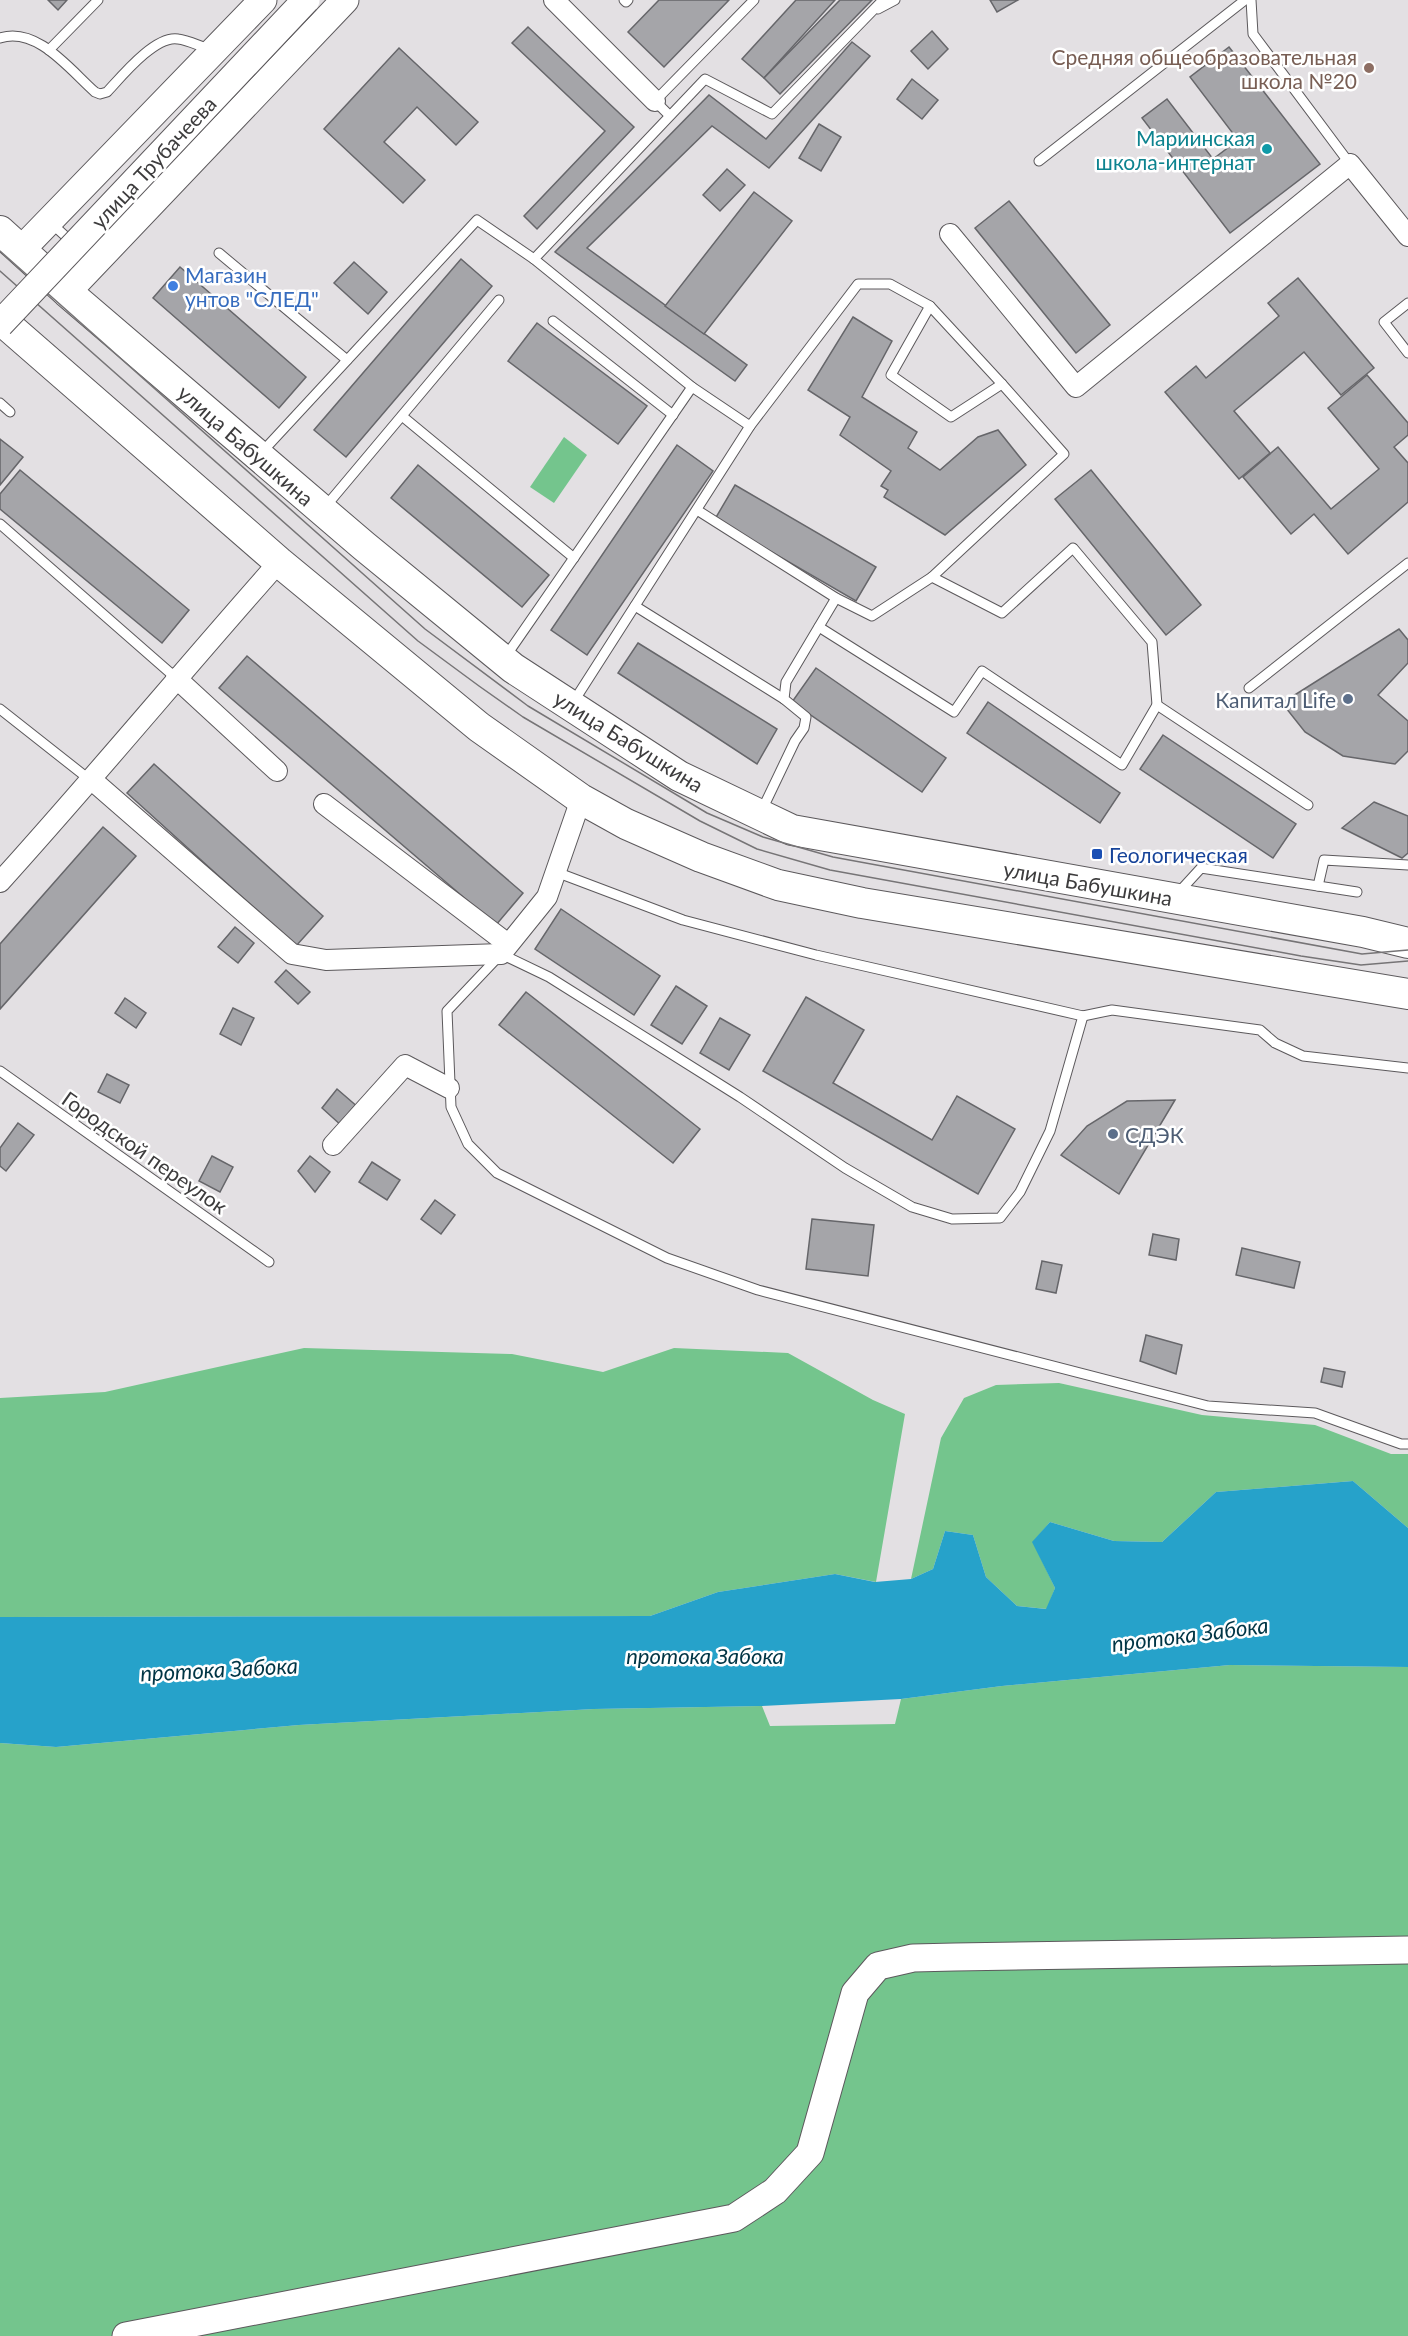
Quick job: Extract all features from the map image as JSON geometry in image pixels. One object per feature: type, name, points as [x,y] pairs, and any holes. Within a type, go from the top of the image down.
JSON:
[{"type":"main road","name":"улица Бабушкина","points":[[11,241],[322,511],[503,660],[679,776],[792,830],[1173,898],[1408,943]]},
{"type":"main road","points":[[0,322],[279,562],[479,727],[581,799],[626,824],[701,857],[778,885],[862,903],[1408,994]]},
{"type":"main road","points":[[1363,933],[1408,929]]},
{"type":"main road","points":[[1352,983],[1408,976]]},
{"type":"street","name":"улица Трубачеева","points":[[11,241],[50,221],[263,0]]},
{"type":"street","name":"улица Трубачеева","points":[[0,322],[306,0]]},
{"type":"street","name":"улица Трубачеева","points":[[67,292],[87,256],[345,0]]},
{"type":"street","points":[[554,0],[655,100]]},
{"type":"street","points":[[950,234],[1076,387],[1350,164],[1408,236]]},
{"type":"street","points":[[0,882],[92,780],[176,678],[279,562]]},
{"type":"street","points":[[176,678],[277,771]]},
{"type":"street","points":[[92,780],[292,954],[326,960],[504,949],[547,897],[581,799]]},
{"type":"street","points":[[324,804],[504,949]]},
{"type":"street","points":[[333,1145],[405,1065],[449,1088]]},
{"type":"street","points":[[126,2336],[734,2218],[775,2191],[810,2153],[855,1993],[878,1966],[913,1958],[944,1957],[1408,1950]]},
{"type":"lane","points":[[49,50],[99,0]]},
{"type":"lane","points":[[669,115],[655,100],[754,0]]},
{"type":"lane","points":[[534,259],[705,79],[772,114],[883,0]]},
{"type":"lane","points":[[873,11],[895,0]]},
{"type":"lane","points":[[1039,161],[1245,0]]},
{"type":"lane","points":[[1251,0],[1253,34],[1350,164]]},
{"type":"lane","points":[[0,38],[8,35],[23,36],[38,41],[100,94],[107,92],[156,45],[175,38],[214,51]]},
{"type":"lane","points":[[259,456],[477,220],[534,259],[692,387],[750,426]]},
{"type":"lane","points":[[50,221],[87,256]]},
{"type":"lane","points":[[219,253],[347,360]]},
{"type":"lane","points":[[571,706],[750,426],[858,284],[890,284],[930,306],[1064,454],[932,578],[872,616],[836,598],[697,510]]},
{"type":"lane","points":[[322,511],[499,300]]},
{"type":"lane","points":[[1408,303],[1384,322],[1408,353]]},
{"type":"lane","points":[[930,306],[891,375],[951,417],[1002,384]]},
{"type":"lane","points":[[554,321],[673,415]]},
{"type":"lane","points":[[503,660],[692,387]]},
{"type":"lane","points":[[0,403],[10,412]]},
{"type":"lane","points":[[402,416],[574,558]]},
{"type":"lane","points":[[0,524],[176,678]]},
{"type":"lane","points":[[819,627],[954,712],[982,671],[1122,765],[1157,705],[1152,642],[1073,548],[1002,613],[932,578]]},
{"type":"lane","points":[[1249,688],[1408,563]]},
{"type":"lane","points":[[784,699],[786,682],[836,598]]},
{"type":"lane","points":[[635,606],[784,699],[806,717],[804,728],[795,741],[760,814]]},
{"type":"lane","points":[[1157,705],[1308,805]]},
{"type":"lane","points":[[0,709],[92,780]]},
{"type":"lane","points":[[1318,886],[1324,860],[1408,865]]},
{"type":"lane","points":[[1173,898],[1201,868],[1358,892]]},
{"type":"lane","points":[[556,872],[683,920],[816,955],[1083,1016],[1112,1010],[1260,1030],[1275,1043],[1303,1056],[1408,1068]]},
{"type":"lane","points":[[1083,1016],[1050,1131],[1020,1192],[1000,1218],[952,1220],[912,1207],[854,1174],[740,1096],[504,949],[447,1011],[451,1107],[468,1144],[497,1173],[667,1258],[758,1290],[1208,1406],[1315,1413],[1401,1444],[1408,1444]]},
{"type":"lane","name":"Городской переулок","points":[[0,1071],[269,1262]]},
{"type":"green space","points":[[564,437],[587,455],[554,503],[530,487]]},
{"type":"green space","points":[[304,1348],[512,1354],[603,1372],[674,1348],[788,1353],[873,1400],[905,1414],[876,1582],[835,1574],[718,1592],[650,1616],[0,1617],[0,1398],[105,1392]]},
{"type":"green space","points":[[1059,1383],[1202,1415],[1315,1425],[1391,1454],[1408,1454],[1408,1528],[1353,1481],[1216,1492],[1162,1542],[1114,1541],[1050,1522],[1033,1542],[1055,1588],[1047,1609],[1017,1606],[986,1577],[973,1535],[945,1531],[933,1569],[911,1579],[941,1438],[964,1398],[996,1385]]},
{"type":"green space","points":[[1230,1665],[1408,1667],[1408,2336],[0,2336],[0,1743],[56,1747],[299,1725],[594,1709],[762,1706],[770,1726],[895,1724],[901,1699],[1002,1686]]},
{"type":"water","name":"протока Забока","points":[[1353,1481],[1408,1528],[1408,1667],[1230,1665],[1002,1686],[901,1699],[762,1706],[594,1709],[299,1725],[56,1747],[0,1743],[0,1617],[650,1616],[718,1592],[835,1574],[875,1582],[911,1579],[933,1569],[945,1531],[973,1535],[986,1577],[1017,1606],[1046,1609],[1055,1588],[1032,1542],[1050,1522],[1114,1541],[1162,1542],[1216,1492]]},
{"type":"building","points":[[48,0],[67,0],[58,10]]},
{"type":"building","points":[[659,0],[729,0],[664,67],[628,32]]},
{"type":"building","points":[[796,0],[835,0],[764,78],[742,59]]},
{"type":"building","points":[[840,0],[872,0],[780,94],[764,78]]},
{"type":"building","points":[[990,0],[1018,0],[997,12]]},
{"type":"building","points":[[528,27],[634,127],[537,229],[524,216],[605,131],[512,43]]},
{"type":"building","points":[[932,31],[948,49],[928,69],[911,51]]},
{"type":"building","points":[[852,42],[870,56],[769,168],[712,126],[587,248],[747,365],[735,381],[555,252],[709,95],[766,139]]},
{"type":"building","name":"Мариинская школа-интернат","points":[[1229,47],[1320,164],[1230,233],[1142,118],[1167,99],[1213,159],[1238,140],[1190,77]]},
{"type":"building","points":[[399,48],[478,122],[456,145],[417,107],[384,142],[425,180],[403,203],[324,129]]},
{"type":"building","points":[[912,79],[938,100],[922,119],[897,99]]},
{"type":"building","points":[[819,124],[841,137],[821,171],[799,158]]},
{"type":"building","points":[[727,169],[745,185],[720,211],[703,195]]},
{"type":"building","points":[[754,192],[792,221],[704,334],[665,306]]},
{"type":"building","points":[[1009,201],[1110,325],[1076,353],[975,228]]},
{"type":"building","points":[[461,259],[492,286],[346,457],[314,430]]},
{"type":"building","points":[[354,262],[387,292],[368,314],[334,283]]},
{"type":"building","points":[[180,267],[306,377],[279,408],[153,298]]},
{"type":"building","points":[[1298,278],[1374,368],[1341,395],[1304,352],[1234,411],[1270,453],[1239,479],[1165,392],[1196,366],[1206,378],[1279,316],[1268,303]]},
{"type":"building","points":[[853,317],[892,341],[862,397],[917,432],[908,448],[940,470],[978,437],[998,430],[1026,465],[945,535],[884,497],[888,490],[881,486],[891,471],[840,435],[850,417],[808,390]]},
{"type":"building","points":[[537,323],[647,406],[618,444],[508,361]]},
{"type":"building","points":[[1367,375],[1408,423],[1408,435],[1394,447],[1408,463],[1408,502],[1348,554],[1314,514],[1291,534],[1243,477],[1278,447],[1331,509],[1379,469],[1328,408]]},
{"type":"building","points":[[0,439],[23,457],[0,485]]},
{"type":"building","points":[[677,445],[713,471],[587,655],[551,630]]},
{"type":"building","points":[[418,465],[549,575],[522,607],[391,498]]},
{"type":"building","points":[[20,470],[189,610],[162,643],[0,509],[0,494]]},
{"type":"building","points":[[1091,470],[1201,605],[1166,635],[1055,499]]},
{"type":"building","points":[[735,485],[876,567],[856,601],[715,519]]},
{"type":"building","points":[[1399,629],[1408,640],[1408,663],[1378,695],[1408,721],[1408,751],[1395,764],[1343,756],[1305,732],[1282,703]]},
{"type":"building","points":[[638,643],[777,729],[757,764],[618,673]]},
{"type":"building","points":[[247,656],[523,893],[496,925],[219,688]]},
{"type":"building","points":[[816,668],[946,758],[922,792],[792,702]]},
{"type":"building","points":[[988,702],[1120,793],[1100,823],[967,733]]},
{"type":"building","points":[[1163,735],[1296,824],[1273,858],[1140,769]]},
{"type":"building","points":[[154,764],[323,916],[296,946],[127,793]]},
{"type":"building","points":[[1374,802],[1408,816],[1408,853],[1402,858],[1342,828]]},
{"type":"building","points":[[103,827],[136,856],[0,1009],[0,944]]},
{"type":"building","points":[[561,909],[660,976],[634,1015],[535,949]]},
{"type":"building","points":[[235,927],[254,943],[238,963],[218,947]]},
{"type":"building","points":[[286,970],[310,992],[298,1004],[275,982]]},
{"type":"building","points":[[676,986],[707,1006],[682,1044],[651,1025]]},
{"type":"building","points":[[526,992],[700,1129],[673,1163],[499,1025]]},
{"type":"building","points":[[806,997],[864,1030],[833,1083],[932,1140],[957,1096],[1015,1129],[978,1194],[763,1071]]},
{"type":"building","points":[[125,998],[146,1013],[136,1028],[115,1013]]},
{"type":"building","points":[[233,1008],[254,1018],[241,1045],[220,1034]]},
{"type":"building","points":[[720,1018],[750,1035],[729,1070],[700,1053]]},
{"type":"building","points":[[107,1074],[129,1085],[120,1103],[98,1092]]},
{"type":"building","points":[[337,1089],[359,1108],[343,1127],[322,1108]]},
{"type":"building","points":[[1175,1100],[1119,1194],[1061,1155],[1087,1126],[1127,1101]]},
{"type":"building","points":[[18,1123],[34,1135],[6,1171],[0,1166],[0,1148]]},
{"type":"building","points":[[212,1156],[233,1167],[220,1192],[199,1181]]},
{"type":"building","points":[[310,1156],[330,1172],[315,1192],[298,1171]]},
{"type":"building","points":[[372,1162],[400,1180],[387,1200],[359,1182]]},
{"type":"building","points":[[435,1200],[455,1215],[441,1234],[421,1219]]},
{"type":"building","points":[[812,1219],[874,1225],[868,1276],[806,1269]]},
{"type":"building","points":[[1153,1234],[1179,1239],[1176,1260],[1149,1255]]},
{"type":"building","points":[[1242,1248],[1300,1262],[1294,1288],[1236,1275]]},
{"type":"building","points":[[1042,1261],[1062,1265],[1056,1293],[1036,1289]]},
{"type":"building","points":[[1146,1335],[1182,1345],[1176,1374],[1140,1361]]},
{"type":"building","points":[[1324,1368],[1345,1372],[1342,1387],[1321,1382]]},
{"type":"tram line","points":[[0,251],[425,629],[528,706],[707,813],[763,837],[833,857],[1362,954],[1408,950]]},
{"type":"tram line","points":[[0,271],[418,641],[523,717],[700,821],[757,849],[830,870],[1301,956],[1361,965],[1408,961]]},
{"type":"place","name":"Средняя общеобразовательная школа №20","points":[[1369,68]]},
{"type":"place","name":"Мариинская школа-интернат","points":[[1267,149]]},
{"type":"place","name":"Магазин унтов \"СЛЕД\"","points":[[173,286]]},
{"type":"place","name":"Капитал Life","points":[[1348,699]]},
{"type":"place","name":"Геологическая","points":[[1097,854]]},
{"type":"place","name":"СДЭК","points":[[1113,1134]]}]
